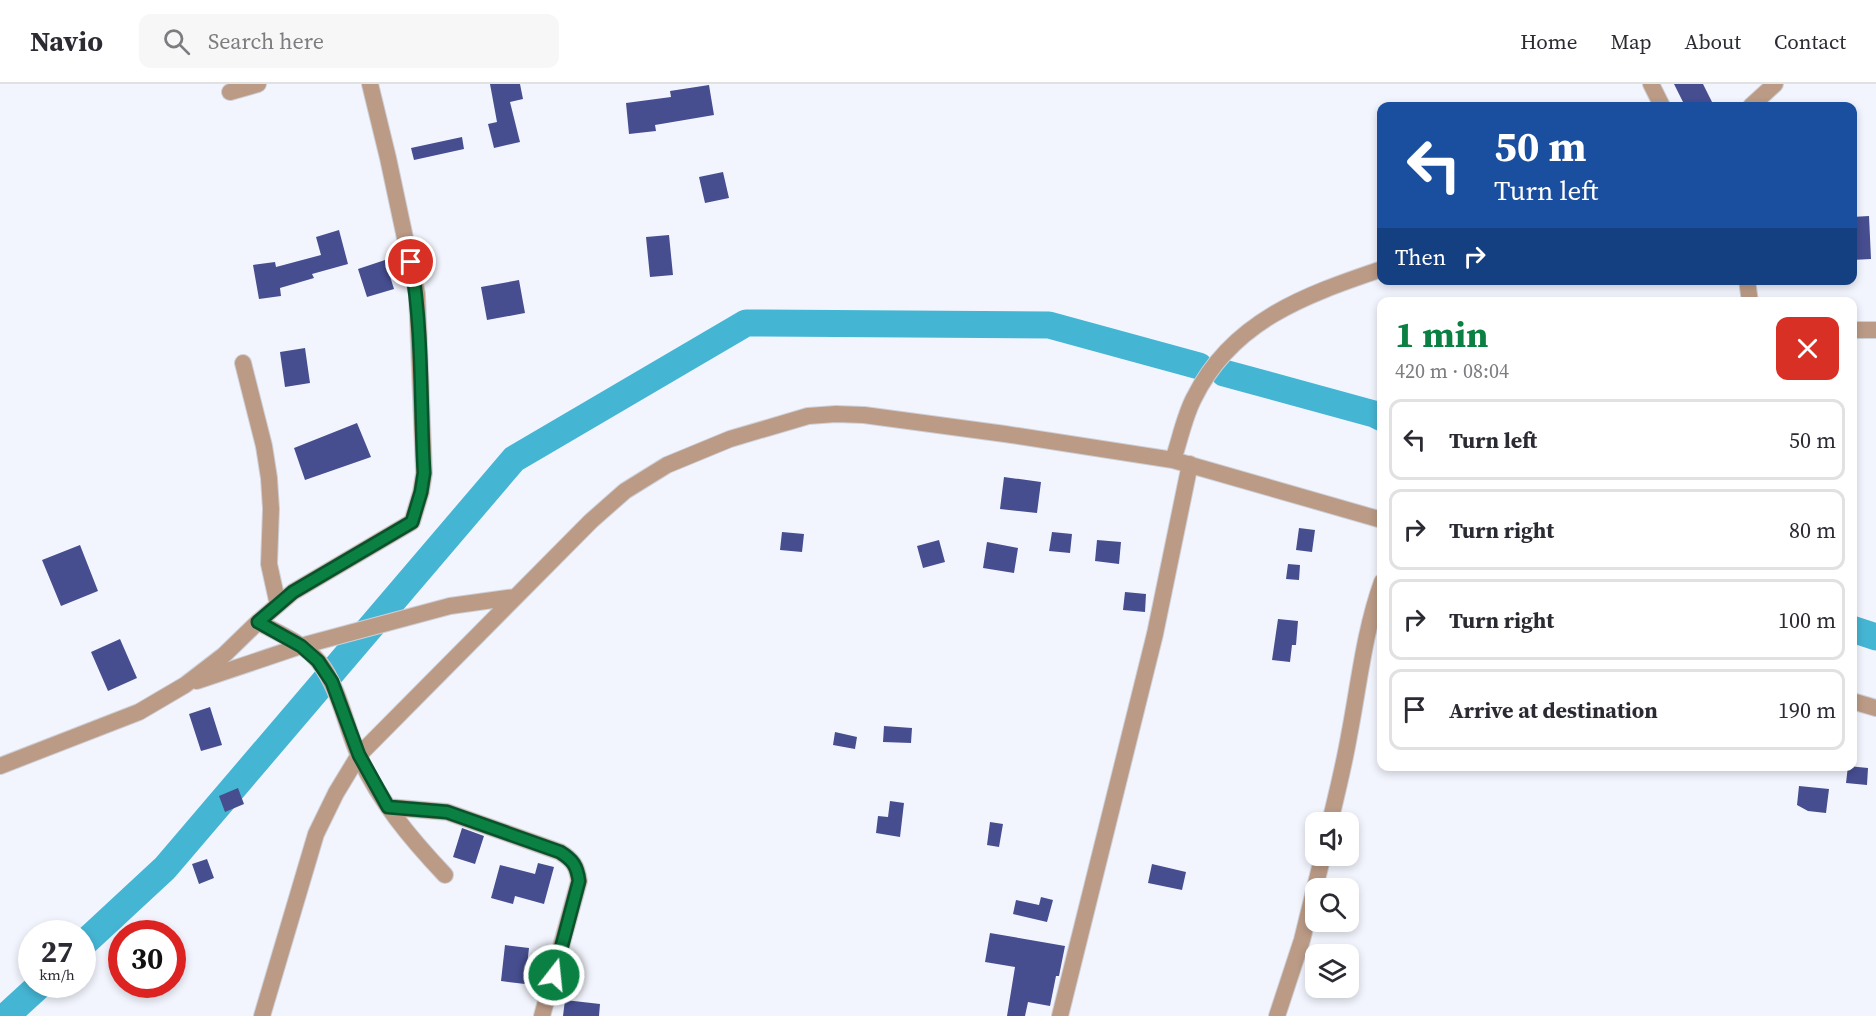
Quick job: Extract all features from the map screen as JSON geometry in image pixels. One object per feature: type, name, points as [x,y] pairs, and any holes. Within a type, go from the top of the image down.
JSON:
[{"type":"street","points":[[230,92],[258,84]]},
{"type":"street","points":[[0,766],[139,712],[185,685],[224,655],[293,592],[412,522],[424,473],[417,294],[370,84]]},
{"type":"street","points":[[1651,84],[1660,102]]},
{"type":"street","points":[[1755,102],[1775,84]]},
{"type":"street","points":[[1060,1016],[1155,634],[1193,399],[1218,359],[1253,326],[1320,290],[1377,271]]},
{"type":"street","points":[[1857,330],[1876,330]]},
{"type":"street","points":[[243,363],[264,446],[269,478],[271,509],[269,564],[278,605]]},
{"type":"street","points":[[262,1016],[316,834],[336,793],[359,755],[515,597],[625,490],[667,465],[729,439],[808,416],[864,415],[1005,434],[1181,462],[1377,519]]},
{"type":"street","points":[[1332,812],[1377,596]]},
{"type":"street","points":[[185,685],[301,646],[450,606],[515,597]]},
{"type":"street","points":[[258,622],[301,646],[318,661],[332,682],[359,755],[388,807],[413,842],[445,875]]},
{"type":"street","points":[[1857,702],[1876,708]]},
{"type":"street","points":[[388,807],[447,812],[560,852],[572,859],[578,869],[579,881],[542,1016]]},
{"type":"street","points":[[1277,1016],[1302,940],[1320,866]]},
{"type":"building","points":[[490,84],[520,84],[523,99],[510,102],[520,142],[494,148],[488,124],[497,122]]},
{"type":"building","points":[[1674,84],[1703,84],[1712,102],[1683,102]]},
{"type":"building","points":[[709,85],[714,115],[655,125],[656,131],[629,134],[626,103],[671,97],[670,91]]},
{"type":"building","points":[[462,137],[464,149],[414,160],[411,148]]},
{"type":"building","points":[[723,172],[729,198],[705,203],[699,177]]},
{"type":"building","points":[[1869,216],[1871,259],[1857,260],[1857,217]]},
{"type":"building","points":[[339,230],[348,264],[312,274],[314,278],[280,288],[281,296],[259,299],[253,265],[275,262],[276,267],[321,255],[316,237]]},
{"type":"building","points":[[669,235],[673,275],[650,277],[646,237]]},
{"type":"building","points":[[385,260],[394,289],[367,297],[358,269]]},
{"type":"building","points":[[519,280],[525,313],[487,320],[481,287]]},
{"type":"building","points":[[305,348],[310,383],[285,387],[280,352]]},
{"type":"building","points":[[357,423],[371,457],[305,480],[294,448]]},
{"type":"building","points":[[1004,477],[1041,482],[1037,513],[1000,509]]},
{"type":"building","points":[[1299,528],[1315,530],[1312,552],[1296,550]]},
{"type":"building","points":[[782,532],[804,534],[802,552],[780,550]]},
{"type":"building","points":[[1052,532],[1072,534],[1070,553],[1049,551]]},
{"type":"building","points":[[939,540],[945,562],[923,568],[917,546]]},
{"type":"building","points":[[1097,540],[1121,542],[1119,564],[1095,561]]},
{"type":"building","points":[[987,542],[1018,548],[1014,573],[983,568]]},
{"type":"building","points":[[80,545],[98,591],[61,606],[42,560]]},
{"type":"building","points":[[1288,564],[1300,565],[1299,580],[1286,579]]},
{"type":"building","points":[[1125,592],[1146,594],[1145,612],[1123,610]]},
{"type":"building","points":[[1278,619],[1298,621],[1296,645],[1292,645],[1290,662],[1272,660]]},
{"type":"building","points":[[120,639],[137,678],[108,691],[91,652]]},
{"type":"building","points":[[210,707],[222,745],[201,751],[189,714]]},
{"type":"building","points":[[884,726],[912,728],[911,743],[883,742]]},
{"type":"building","points":[[835,732],[857,737],[855,749],[833,745]]},
{"type":"building","points":[[1857,767],[1868,768],[1867,785],[1846,783],[1847,771],[1857,771]]},
{"type":"building","points":[[1799,786],[1829,789],[1826,813],[1808,811],[1797,805]]},
{"type":"building","points":[[238,788],[244,804],[225,812],[219,796]]},
{"type":"building","points":[[890,801],[904,803],[900,837],[876,833],[878,816],[888,817]]},
{"type":"building","points":[[990,822],[1003,824],[999,847],[987,845]]},
{"type":"building","points":[[462,828],[484,836],[475,864],[453,857]]},
{"type":"building","points":[[207,859],[214,878],[199,884],[192,864]]},
{"type":"building","points":[[538,863],[554,867],[544,904],[515,896],[513,904],[491,898],[500,865],[535,874]]},
{"type":"building","points":[[1152,864],[1186,872],[1182,890],[1148,883]]},
{"type":"building","points":[[1041,897],[1053,900],[1047,922],[1013,914],[1016,900],[1039,905]]},
{"type":"building","points":[[990,933],[1065,946],[1050,1006],[1028,1002],[1025,1016],[1007,1016],[1015,967],[985,962]]},
{"type":"building","points":[[505,945],[529,948],[525,984],[501,981]]},
{"type":"building","points":[[569,957],[578,958],[573,993],[560,991]]},
{"type":"building","points":[[565,1000],[600,1004],[599,1016],[563,1016]]},
{"type":"waterway","points":[[96,932],[165,868],[514,459],[746,323],[1049,325],[1199,366]]},
{"type":"waterway","points":[[1224,373],[1377,416]]},
{"type":"waterway","points":[[1857,631],[1876,637]]},
{"type":"waterway","points":[[6,1016],[26,998]]},
{"type":"route","points":[[411,262],[417,294],[424,473],[412,522],[293,592],[258,622],[301,646],[318,661],[332,682],[359,755],[388,807],[447,812],[560,852],[572,859],[578,869],[579,881],[554,975]]}]
